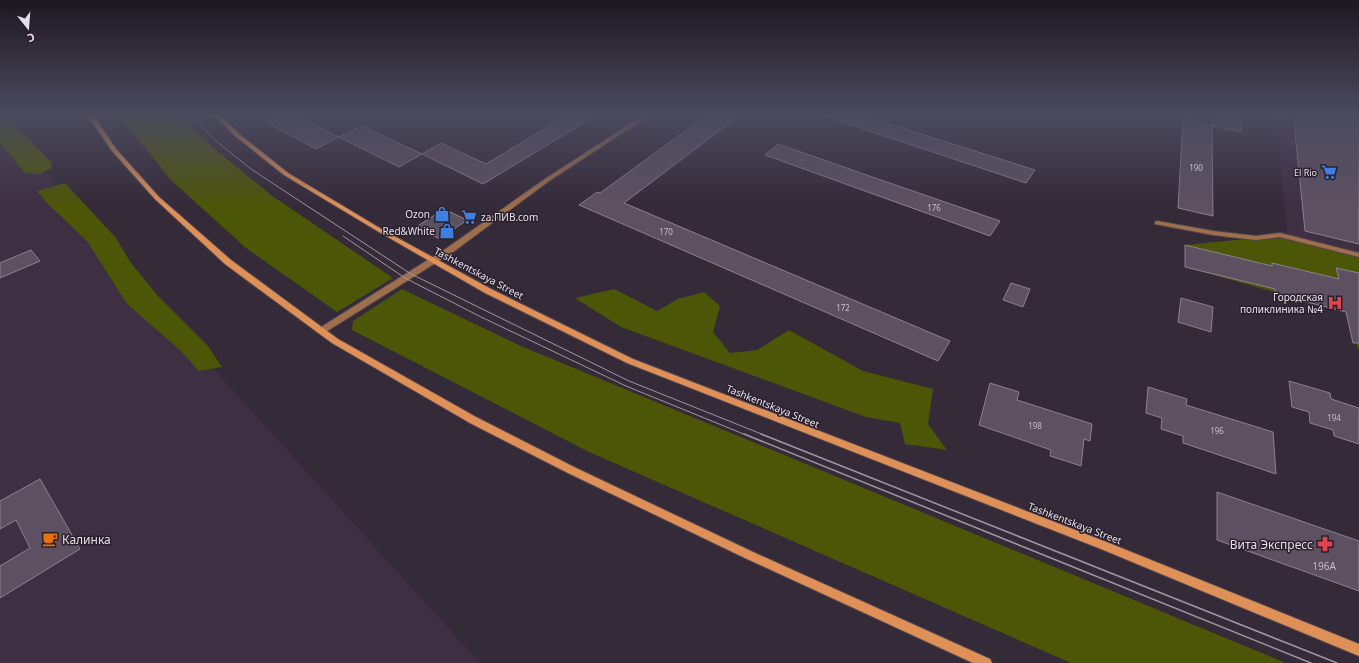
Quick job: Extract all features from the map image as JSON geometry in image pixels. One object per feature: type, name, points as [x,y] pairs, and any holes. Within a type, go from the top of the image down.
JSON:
[{"type":"main road","points":[[110,144],[157,198],[228,262],[321,331],[369,360],[473,420],[571,470],[749,555],[986,663]]},
{"type":"main road","name":"Tashkentskaya Street","points":[[248,144],[286,174],[433,261],[488,291],[630,361],[1105,546],[1359,650]]},
{"type":"street","points":[[321,331],[433,261],[547,180],[602,144]]},
{"type":"street","points":[[1157,223],[1213,233],[1256,238],[1280,235],[1359,254]]},
{"type":"shaded area","points":[[0,144],[21,144],[230,387],[480,663],[0,663]]},
{"type":"shaded area","name":"El Rio","points":[[1279,144],[1359,144],[1359,262],[1288,243]]},
{"type":"green space","points":[[2,144],[33,144],[51,162],[52,168],[39,174],[25,173]]},
{"type":"green space","points":[[142,144],[209,144],[271,195],[393,278],[337,312],[246,248],[171,180]]},
{"type":"green space","points":[[65,183],[116,238],[131,263],[158,296],[208,346],[222,367],[199,371],[181,351],[127,304],[87,241],[49,205],[37,191]]},
{"type":"green space","points":[[1256,238],[1297,239],[1359,255],[1359,351],[1346,312],[1185,267],[1185,245]]},
{"type":"green space","points":[[402,289],[521,346],[1286,663],[1071,663],[589,452],[352,330],[353,321]]},
{"type":"green space","points":[[614,289],[657,311],[678,299],[704,292],[720,306],[713,332],[730,353],[757,350],[789,330],[863,371],[933,389],[928,424],[947,450],[905,444],[900,423],[866,417],[621,327],[575,298]]},
{"type":"building","points":[[306,144],[326,144],[316,149]]},
{"type":"building","points":[[353,144],[400,144],[422,154],[399,167]]},
{"type":"building","points":[[439,144],[443,144],[486,164],[519,144],[549,144],[483,184],[422,154]]},
{"type":"building","points":[[667,144],[702,144],[624,203],[950,341],[938,361],[579,205],[597,192],[600,193]]},
{"type":"building","points":[[778,144],[1000,221],[990,236],[765,155]]},
{"type":"building","points":[[908,144],[953,144],[1035,170],[1026,183]]},
{"type":"building","points":[[1182,144],[1212,144],[1213,216],[1178,208]]},
{"type":"building","name":"El Rio","points":[[1296,144],[1359,144],[1359,244],[1305,231]]},
{"type":"building","points":[[444,209],[467,220],[440,239],[416,227]]},
{"type":"building","name":"Городская поликлиника №4","points":[[1185,245],[1272,266],[1272,263],[1339,279],[1336,268],[1359,273],[1359,343],[1353,343],[1346,312],[1275,294],[1275,289],[1185,267]]},
{"type":"building","points":[[31,250],[40,261],[0,278],[0,263]]},
{"type":"building","points":[[1011,283],[1030,289],[1023,307],[1003,300]]},
{"type":"building","points":[[1181,298],[1213,307],[1211,332],[1178,322]]},
{"type":"building","points":[[1289,381],[1330,393],[1331,399],[1359,408],[1359,444],[1334,436],[1333,430],[1310,423],[1309,412],[1292,407]]},
{"type":"building","points":[[990,383],[1019,392],[1017,400],[1092,424],[1090,441],[1084,439],[1081,466],[1050,456],[1051,450],[979,425]]},
{"type":"building","points":[[1148,387],[1187,399],[1186,405],[1273,432],[1276,474],[1183,443],[1183,436],[1161,429],[1162,418],[1146,413]]},
{"type":"building","name":"Калинка","points":[[40,479],[80,549],[0,598],[0,566],[30,548],[16,520],[0,529],[0,501]]},
{"type":"building","points":[[1217,492],[1359,541],[1359,591],[1217,540]]},
{"type":"tram line","points":[[220,144],[251,169],[411,274],[629,381],[764,435]]},
{"type":"tram line","points":[[343,236],[405,278],[481,317],[626,386],[746,435]]},
{"type":"tram line","points":[[744,434],[1311,663]]},
{"type":"tram line","points":[[761,434],[1337,663]]},
{"type":"place","name":"El Rio","points":[[1329,172]]},
{"type":"place","name":"Ozon","points":[[442,214]]},
{"type":"place","name":"za.ПИВ.com","points":[[469,217]]},
{"type":"place","name":"Red&White","points":[[447,231]]},
{"type":"place","name":"Городская поликлиника №4","points":[[1335,303]]},
{"type":"place","name":"Калинка","points":[[50,539]]},
{"type":"place","name":"Вита Экспресс","points":[[1325,544]]}]
